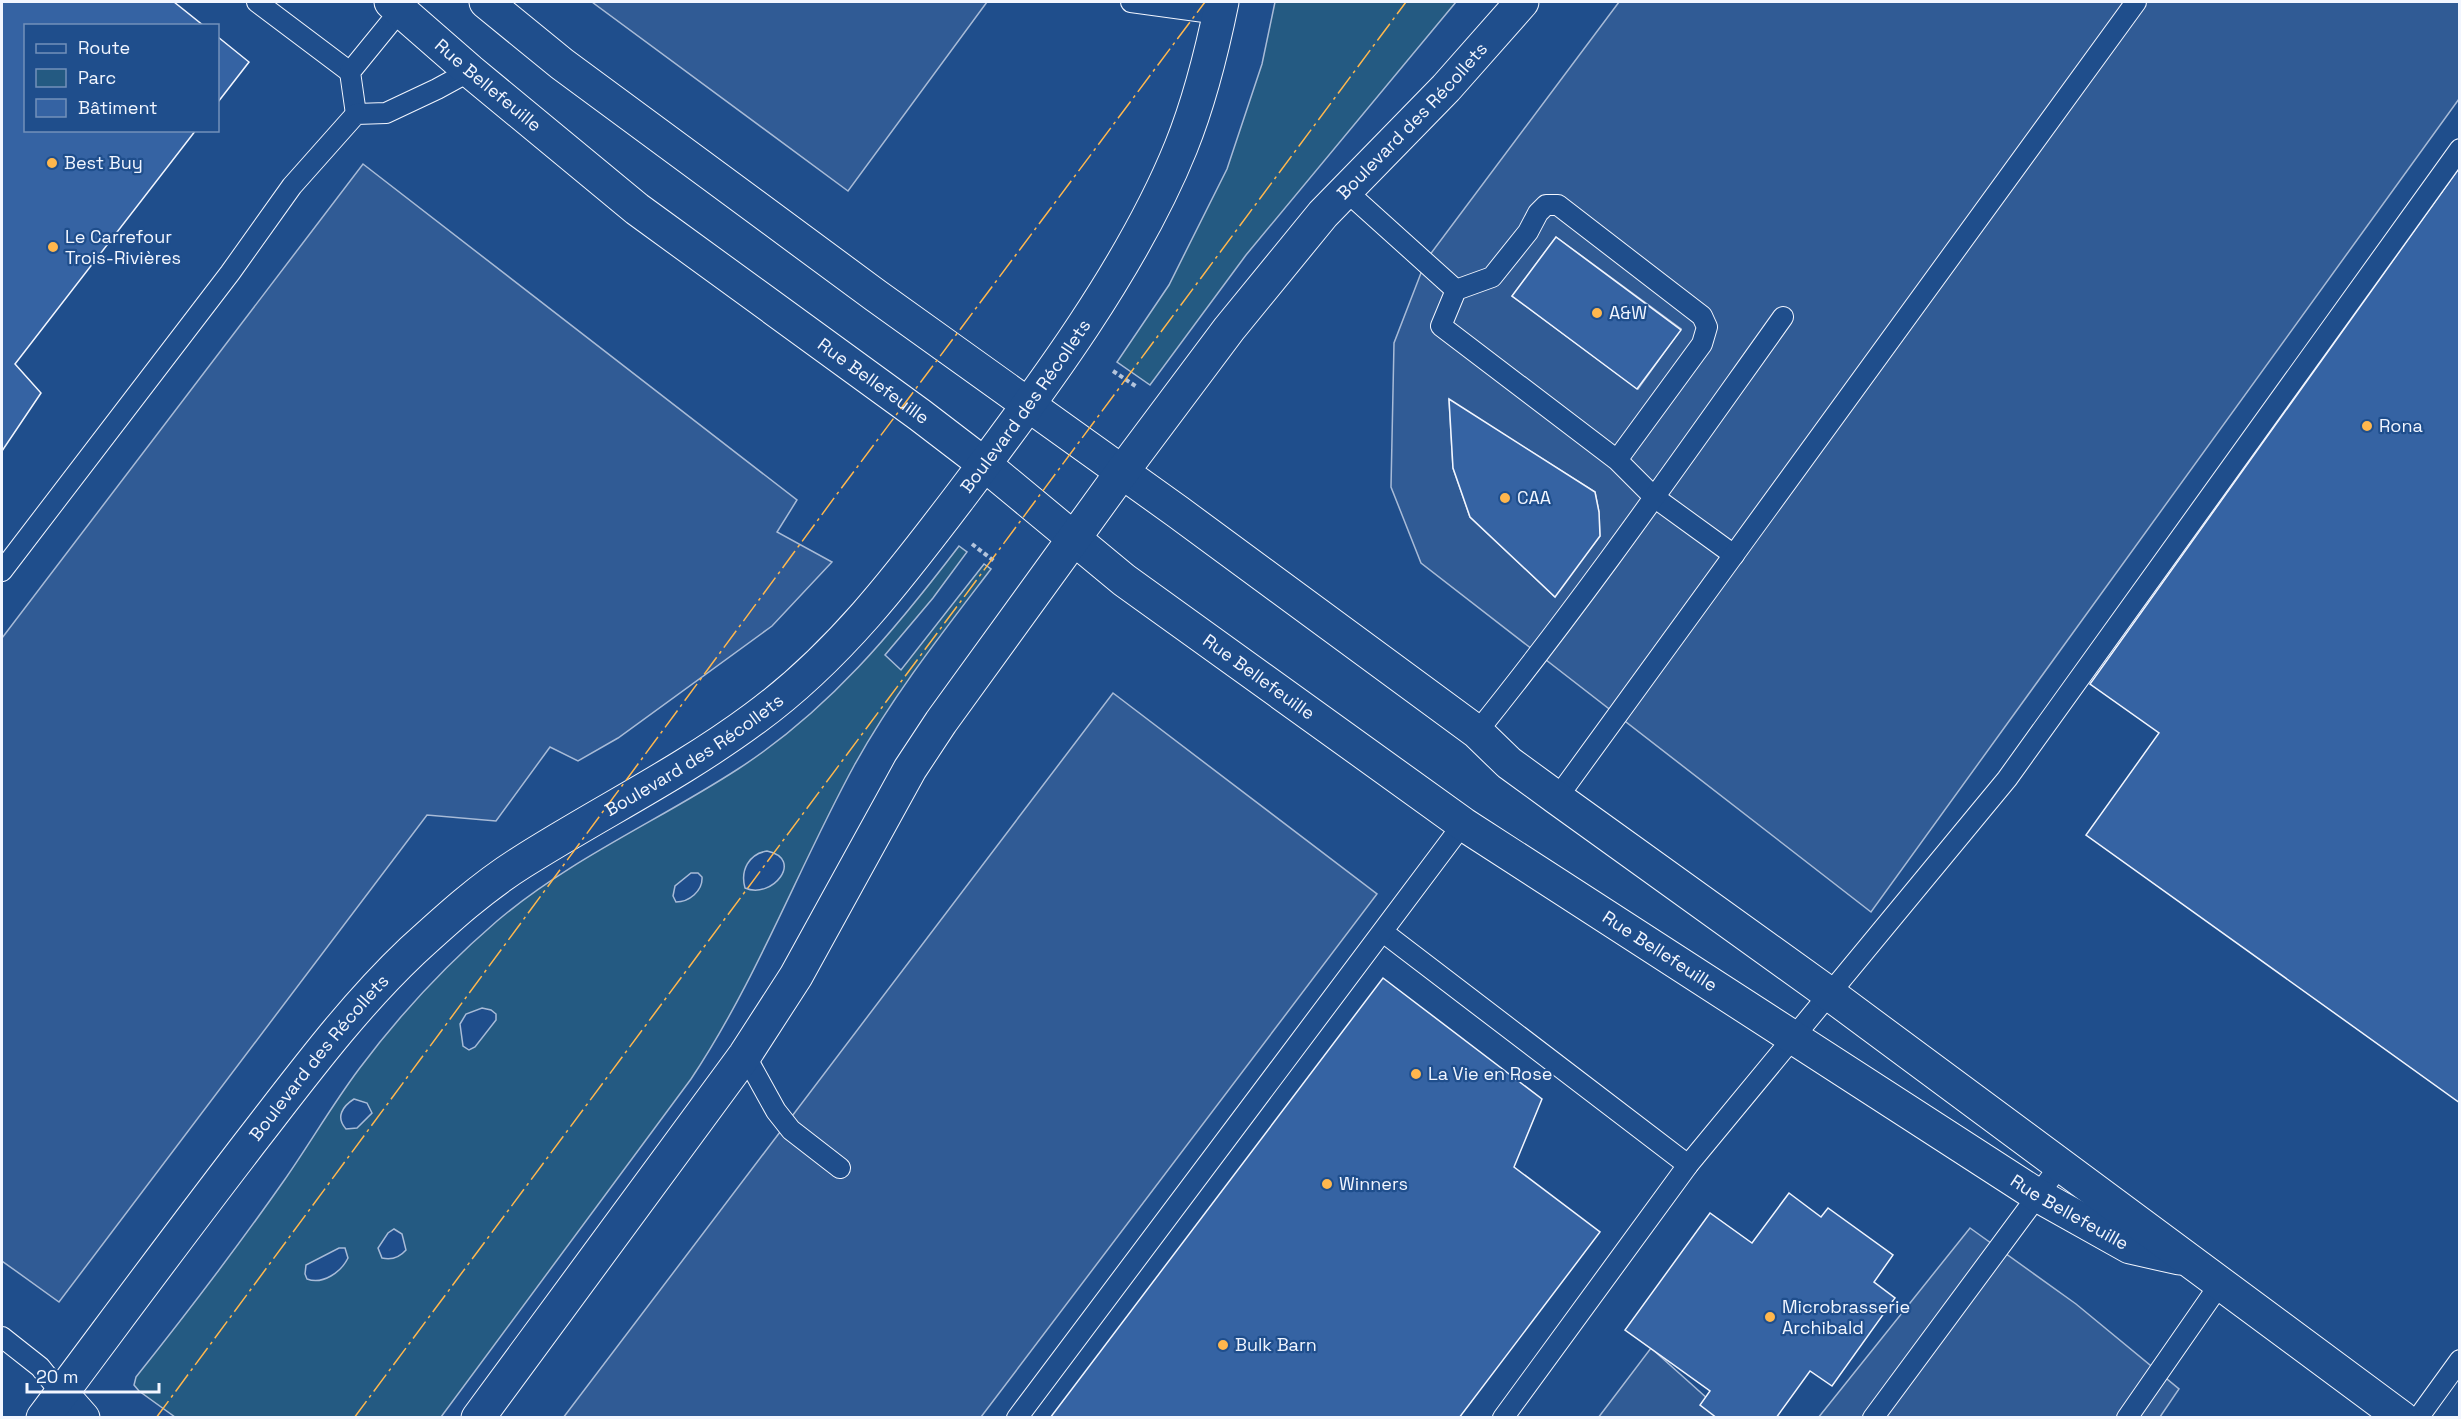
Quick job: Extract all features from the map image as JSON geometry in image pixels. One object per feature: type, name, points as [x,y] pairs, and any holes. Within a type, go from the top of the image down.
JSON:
[{"type":"street","name":"Rue Bellefeuille","points":[[486,2],[562,64],[1477,732],[1509,763],[2061,1164],[2402,1418]]},
{"type":"street","name":"Boulevard des Récollets","points":[[478,1418],[745,1055],[796,976],[910,769],[941,722],[1122,472],[1255,297],[1345,190],[1446,88],[1522,2]]},
{"type":"street","name":"Rue Bellefeuille","points":[[400,4],[470,71],[637,209],[920,415],[984,464],[1124,580],[1463,825],[2037,1195],[2130,1247],[2186,1259]]},
{"type":"street","name":"Boulevard des Récollets","points":[[52,1405],[292,1088],[392,970],[471,898],[495,880],[554,842],[706,752],[754,719],[797,685],[867,615],[917,554],[1027,405],[1089,315],[1140,231],[1180,150],[1196,104],[1221,8]]},
{"type":"street","points":[[52,1405],[83,1418]]},
{"type":"lane","points":[[257,2],[350,72]]},
{"type":"lane","points":[[1131,2],[1221,8]]},
{"type":"lane","points":[[1557,798],[2136,2]]},
{"type":"lane","points":[[356,114],[350,72],[400,4]]},
{"type":"lane","points":[[2,571],[230,273],[292,186],[356,114],[386,113],[470,71]]},
{"type":"lane","points":[[1503,1418],[1688,1165],[2007,779],[2460,149]]},
{"type":"lane","points":[[1345,190],[1456,290]]},
{"type":"lane","points":[[1617,460],[1702,344],[1707,327],[1702,316],[1558,205],[1546,205],[1538,213],[1528,232],[1492,277],[1456,290],[1441,326],[1617,460],[1654,497],[1734,555]]},
{"type":"lane","points":[[1477,732],[1514,686],[1654,497],[1783,317]]},
{"type":"lane","points":[[1017,1418],[1463,825]]},
{"type":"lane","points":[[1383,932],[1688,1165]]},
{"type":"lane","points":[[745,1055],[776,1111],[791,1130],[840,1168]]},
{"type":"lane","points":[[1873,1418],[2061,1164]]},
{"type":"lane","points":[[2127,1418],[2220,1284]]},
{"type":"lane","points":[[2,1337],[40,1366],[52,1405]]},
{"type":"lane","points":[[2418,1418],[2460,1360]]},
{"type":"path","points":[[1113,371],[1145,392]]},
{"type":"path","points":[[966,540],[994,561]]},
{"type":"green space","points":[[1275,2],[1456,2],[1246,255],[1150,385],[1117,362],[1169,285],[1227,169],[1262,64]]},
{"type":"green space","points":[[959,546],[967,552],[933,598],[885,655],[901,670],[984,564],[991,569],[920,664],[870,738],[834,803],[757,963],[715,1041],[691,1079],[441,1417],[175,1417],[139,1391],[134,1385],[136,1377],[247,1232],[359,1069],[407,1010],[442,973],[497,921],[554,878],[708,788],[771,746],[802,722],[885,638]],"holes":[[[767,851],[778,855],[783,862],[784,869],[774,884],[755,890],[745,888],[744,875],[747,864]],[[691,873],[698,873],[702,877],[698,891],[690,898],[676,902],[673,896],[675,886]],[[482,1008],[496,1014],[496,1020],[475,1047],[469,1050],[463,1046],[460,1024],[466,1014]],[[354,1099],[367,1103],[372,1113],[357,1128],[346,1129],[341,1116],[344,1108]],[[394,1229],[402,1234],[406,1250],[398,1256],[385,1259],[382,1258],[378,1248],[388,1233]],[[339,1248],[345,1248],[348,1258],[331,1276],[313,1280],[307,1279],[306,1265]]]},
{"type":"shaded area","points":[[592,2],[987,2],[848,191]]},
{"type":"shaded area","points":[[1619,2],[2459,2],[2459,99],[1871,912],[1421,563],[1391,487],[1394,343],[1426,260]],"holes":[[[1556,237],[1681,329],[1638,389],[1512,296]],[[1449,400],[1595,492],[1600,536],[1554,596],[1470,517],[1453,468]]]},
{"type":"shaded area","points":[[363,164],[797,500],[777,532],[832,562],[772,626],[618,738],[578,761],[550,747],[496,821],[427,815],[59,1302],[2,1261],[2,638]]},
{"type":"shaded area","points":[[1113,693],[1377,894],[981,1417],[563,1418]]},
{"type":"shaded area","points":[[1970,1228],[2076,1304],[2179,1389],[2160,1417],[1818,1418]]},
{"type":"shaded area","points":[[1651,1348],[1728,1417],[1598,1418]]},
{"type":"building","name":"Le Carrefour Trois-Rivières","points":[[2,2],[174,2],[202,24],[24,24],[24,132],[194,132],[15,364],[41,393],[2,451]]},
{"type":"building","points":[[219,38],[249,62],[219,101]]},
{"type":"building","name":"Rona","points":[[2460,167],[2460,1103],[2086,835],[2159,733],[2090,684]]},
{"type":"building","name":"A&W","points":[[1556,237],[1681,330],[1637,389],[1512,296]]},
{"type":"building","points":[[1449,399],[1595,492],[1600,536],[1555,597],[1470,517],[1453,468]]},
{"type":"building","points":[[1383,978],[1542,1099],[1514,1167],[1600,1232],[1459,1418],[1050,1418]]},
{"type":"building","points":[[1789,1193],[1821,1217],[1828,1208],[1893,1255],[1874,1282],[1895,1298],[1832,1386],[1810,1371],[1776,1418],[1717,1418],[1700,1405],[1710,1391],[1625,1330],[1710,1213],[1752,1243]]},
{"type":"power","points":[[156,1418],[840,490],[1205,2]]},
{"type":"power","points":[[354,1418],[1406,2]]},
{"type":"place","name":"Best Buy","points":[[52,163]]},
{"type":"place","name":"Le Carrefour Trois-Rivières","points":[[53,247]]},
{"type":"place","name":"A&W","points":[[1597,313]]},
{"type":"place","name":"Rona","points":[[2367,426]]},
{"type":"place","name":"CAA","points":[[1505,498]]},
{"type":"place","name":"La Vie en Rose","points":[[1416,1074]]},
{"type":"place","name":"Winners","points":[[1327,1184]]},
{"type":"place","name":"Microbrasserie Archibald","points":[[1770,1317]]},
{"type":"place","name":"Bulk Barn","points":[[1223,1345]]}]
